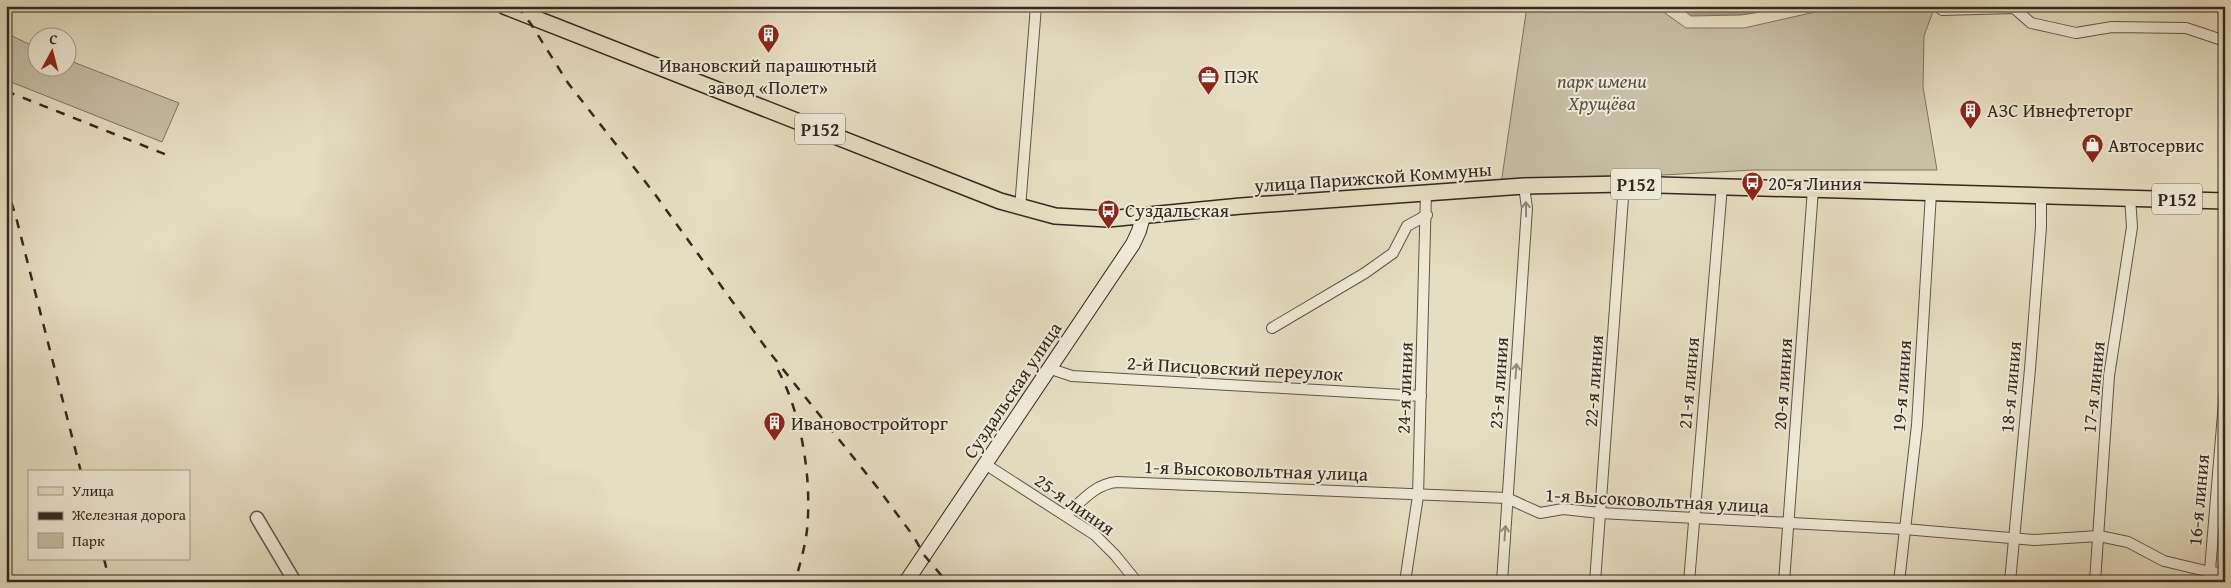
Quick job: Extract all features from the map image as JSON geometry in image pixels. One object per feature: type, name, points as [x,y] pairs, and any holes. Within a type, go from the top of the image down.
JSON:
[{"type":"main road","name":"улица Парижской Коммуны","points":[[504,6],[1020,208],[1055,216],[1083,219],[1143,216],[1241,206],[1524,186],[1624,184],[1930,193],[2130,196],[2225,201]]},
{"type":"main road","name":"Суздальская улица","points":[[906,582],[1133,244],[1143,216]]},
{"type":"street","points":[[1020,208],[1036,6]]},
{"type":"street","points":[[1942,10],[2014,8],[2031,23],[2076,33],[2112,27],[2186,28],[2225,41]]},
{"type":"street","name":"22-я линия","points":[[1595,582],[1624,184]]},
{"type":"street","name":"23-я линия","points":[[1502,582],[1527,208],[1524,186]]},
{"type":"street","name":"21-я линия","points":[[1689,582],[1722,186]]},
{"type":"street","name":"20-я линия","points":[[1784,582],[1813,190]]},
{"type":"street","name":"19-я линия","points":[[1899,582],[1916,425],[1930,193]]},
{"type":"street","name":"24-я линия","points":[[1404,582],[1418,496],[1427,215],[1426,194]]},
{"type":"street","name":"18-я линия","points":[[2010,582],[2031,360],[2041,227],[2041,195]]},
{"type":"street","name":"17-я линия","points":[[2095,582],[2109,376],[2132,227],[2130,196]]},
{"type":"street","points":[[1272,328],[1365,273],[1393,253],[1407,226],[1427,215]]},
{"type":"street","name":"2-й Писцовский переулок","points":[[1048,368],[1072,376],[1421,396]]},
{"type":"street","name":"16-я линия","points":[[2209,577],[2225,390]]},
{"type":"street","name":"25-я линия","points":[[985,464],[1095,535],[1137,582]]},
{"type":"street","name":"1-я Высоковольтная улица","points":[[1066,515],[1093,490],[1105,483],[1117,482],[1418,496],[1507,498],[1540,513],[1562,509],[1600,513],[1904,529],[2035,540],[2099,536],[2128,542],[2164,561],[2209,577],[2225,573]]},
{"type":"street","points":[[257,518],[295,582]]},
{"type":"green space","name":"парк имени Хрущёва","points":[[1527,6],[1655,6],[1686,28],[1744,28],[1824,10],[1826,6],[1935,6],[1924,36],[1923,87],[1937,170],[1753,170],[1501,184]]},
{"type":"green space","points":[[6,33],[28,44],[28,78],[78,78],[78,64],[179,103],[162,142],[6,80]]},
{"type":"water","points":[[1678,6],[1799,6],[1741,15],[1691,16]]},
{"type":"railway","points":[[517,6],[531,24],[568,83],[654,193],[766,348],[877,487],[914,537],[924,555],[947,582]]},
{"type":"railway","points":[[6,91],[167,155]]},
{"type":"railway","points":[[6,185],[16,217],[80,470]]},
{"type":"railway","points":[[778,370],[799,427],[808,490],[807,530],[795,582]]},
{"type":"railway","points":[[104,560],[110,582]]},
{"type":"place","name":"Ивановский парашютный завод «Полет»","points":[[768,53]]},
{"type":"place","name":"ПЭК","points":[[1208,95]]},
{"type":"place","name":"АЗС Ивнефтеторг","points":[[1971,129]]},
{"type":"place","name":"Автосервис","points":[[2092,164]]},
{"type":"place","name":"20-я Линия","points":[[1752,202]]},
{"type":"place","name":"Суздальская","points":[[1109,229]]},
{"type":"place","name":"Ивановостройторг","points":[[775,442]]}]
